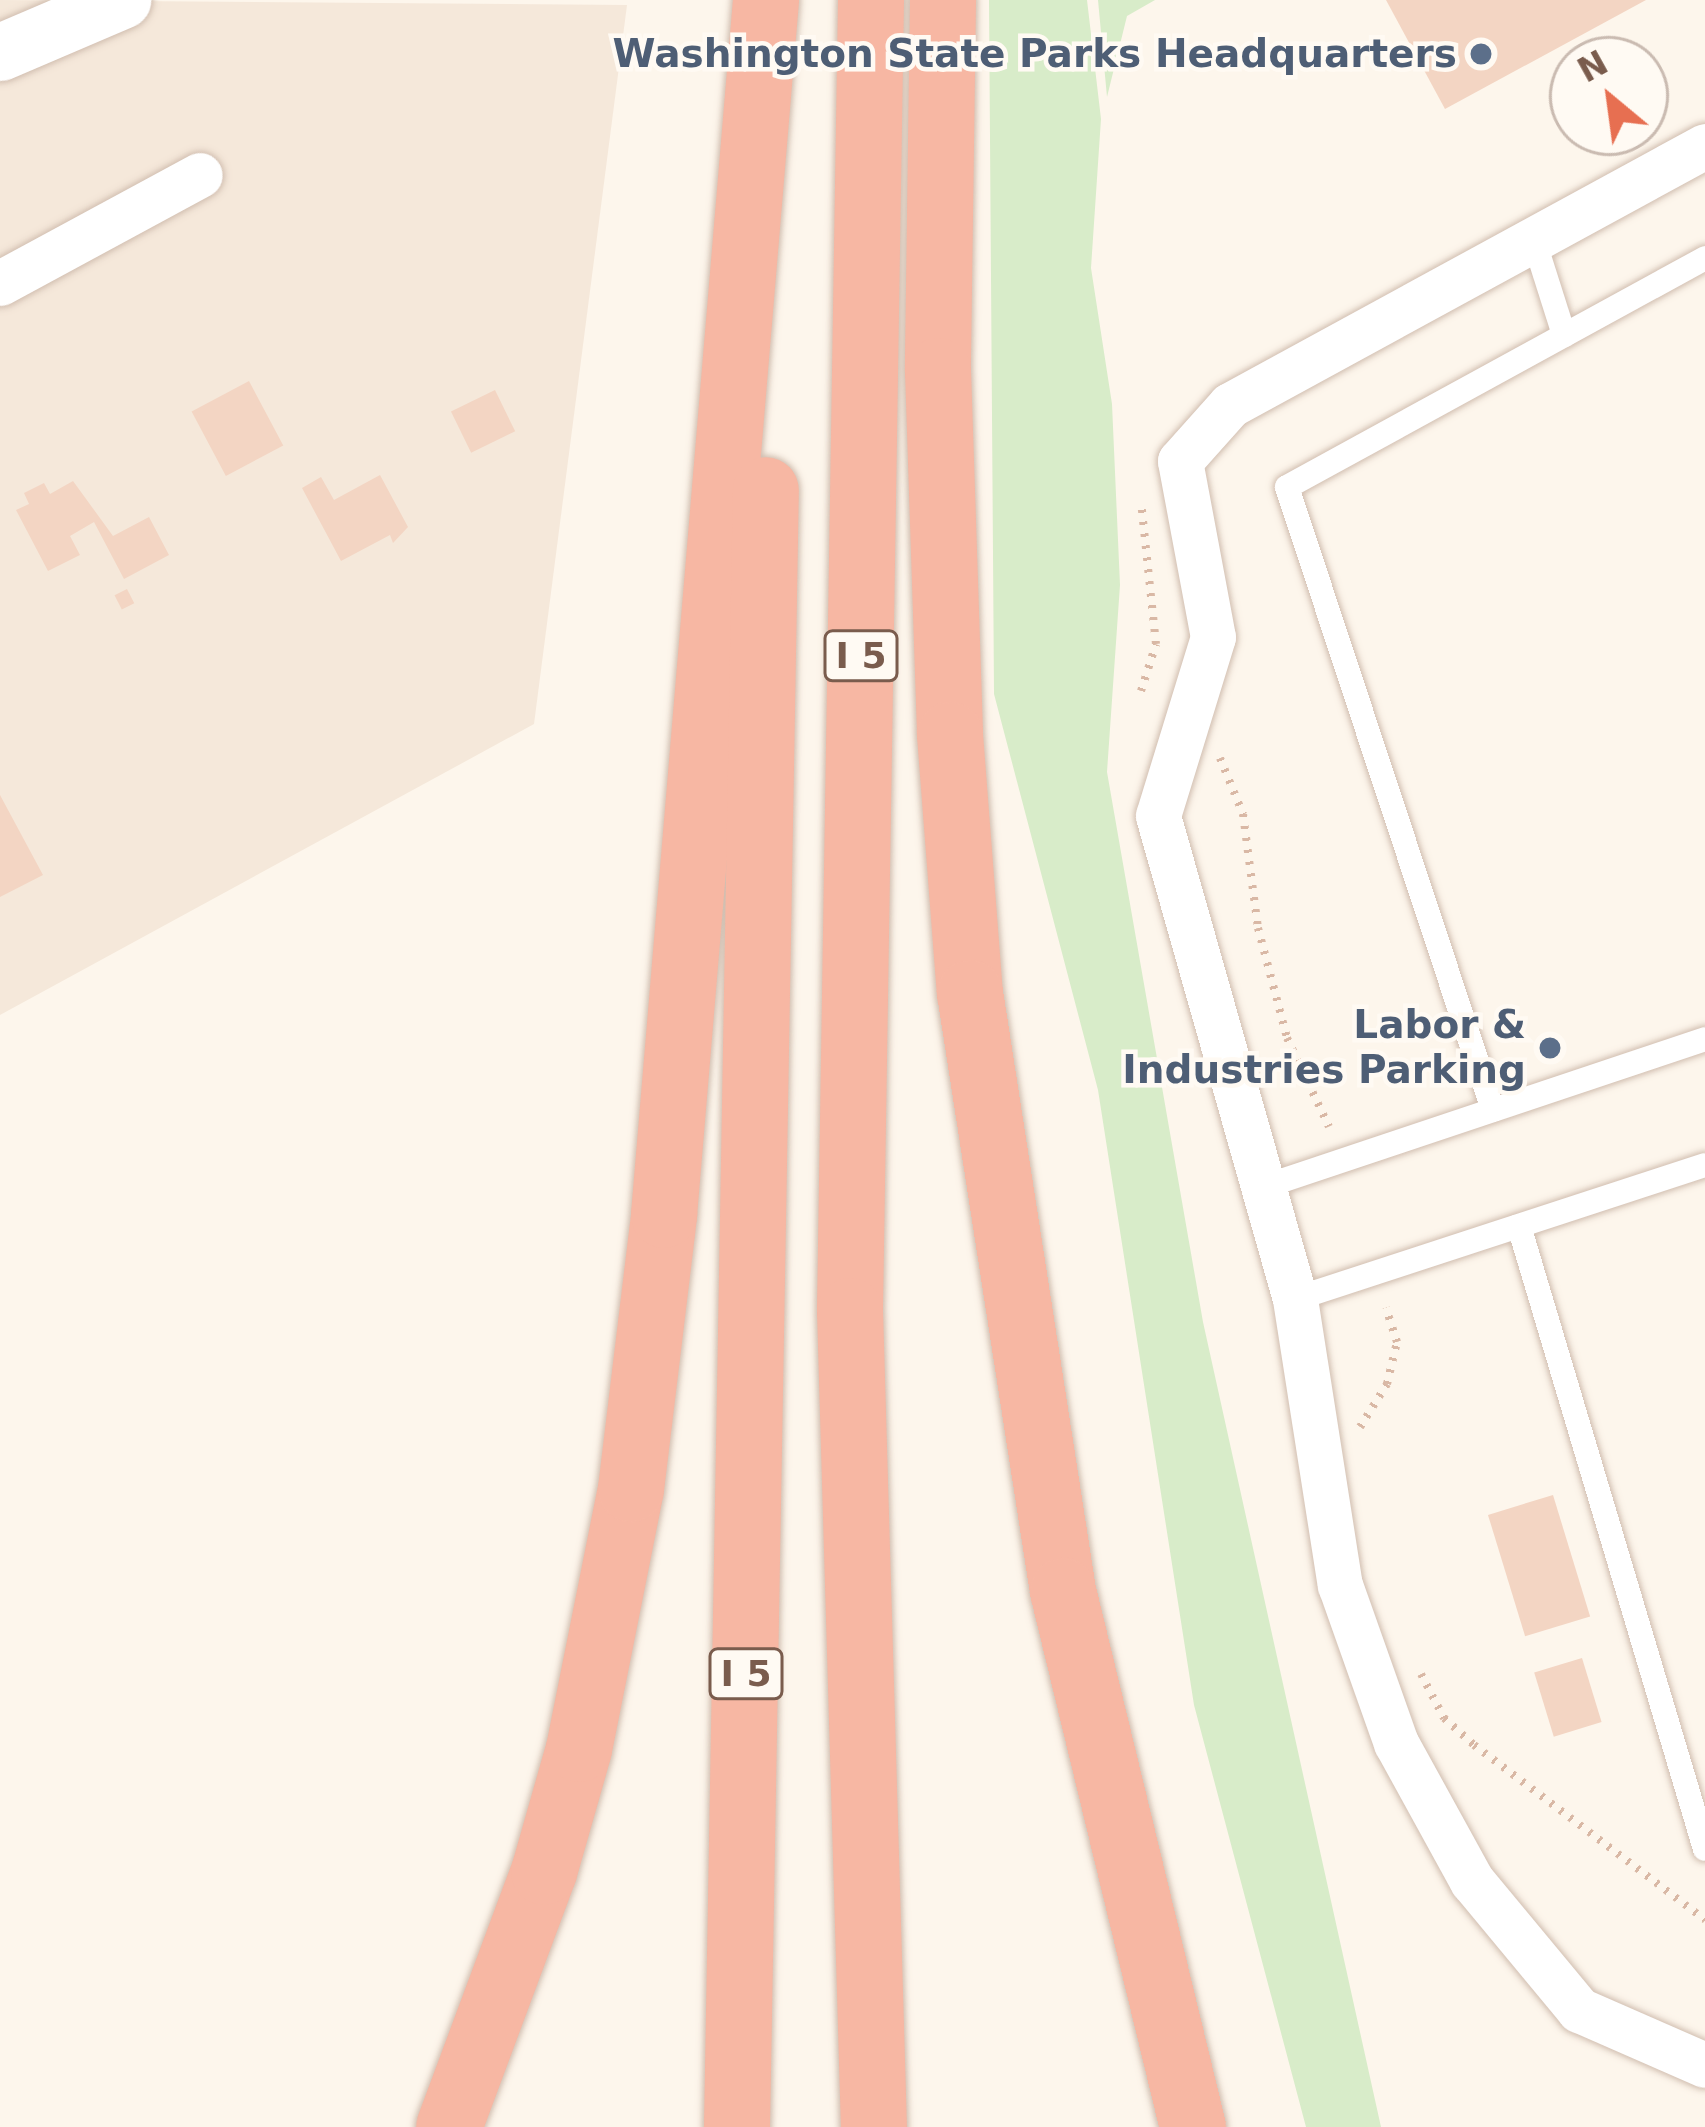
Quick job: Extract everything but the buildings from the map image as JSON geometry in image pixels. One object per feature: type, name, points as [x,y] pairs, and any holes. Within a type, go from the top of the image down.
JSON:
[{"type":"highway","points":[[449,2127],[550,1851],[608,1621],[631,1489],[664,1214],[770,0]]},
{"type":"highway","name":"I 5","points":[[737,2127],[770,0]]},
{"type":"highway","name":"I 5","points":[[871,0],[850,1311],[874,2127]]},
{"type":"highway","points":[[943,0],[939,394],[950,735],[970,993],[1063,1591],[1193,2127]]},
{"type":"street","points":[[0,52],[122,0]]},
{"type":"street","points":[[1705,146],[1230,405],[1180,461],[1214,637],[1158,816],[1295,1299],[1340,1585],[1396,1743],[1472,1881],[1579,2010],[1705,2065]]},
{"type":"street","points":[[0,283],[200,175]]},
{"type":"lane","points":[[1533,238],[1564,335]]},
{"type":"lane","points":[[1493,1110],[1287,487],[1705,258]]},
{"type":"lane","points":[[1263,1187],[1705,1039]]},
{"type":"lane","points":[[1295,1299],[1705,1166]]},
{"type":"lane","points":[[1519,1226],[1705,1850]]},
{"type":"path","points":[[1215,746],[1243,814],[1258,928],[1287,1038],[1329,1127]]},
{"type":"path","points":[[1353,1438],[1387,1384],[1397,1342],[1386,1308]]},
{"type":"path","points":[[1416,1665],[1444,1718],[1474,1745],[1705,1920]]},
{"type":"shaded area","points":[[0,0],[627,5],[534,724],[0,1015]]},
{"type":"green space","points":[[989,0],[1087,0],[1101,119],[1091,268],[1112,404],[1120,585],[1107,772],[1203,1322],[1381,2127],[1306,2127],[1194,1705],[1098,1090],[994,694]]},
{"type":"green space","points":[[1098,0],[1155,0],[1127,16],[1107,97]]},
{"type":"place","name":"Washington State Parks Headquarters","points":[[1481,54]]},
{"type":"place","name":"Labor & Industries Parking","points":[[1550,1048]]}]
